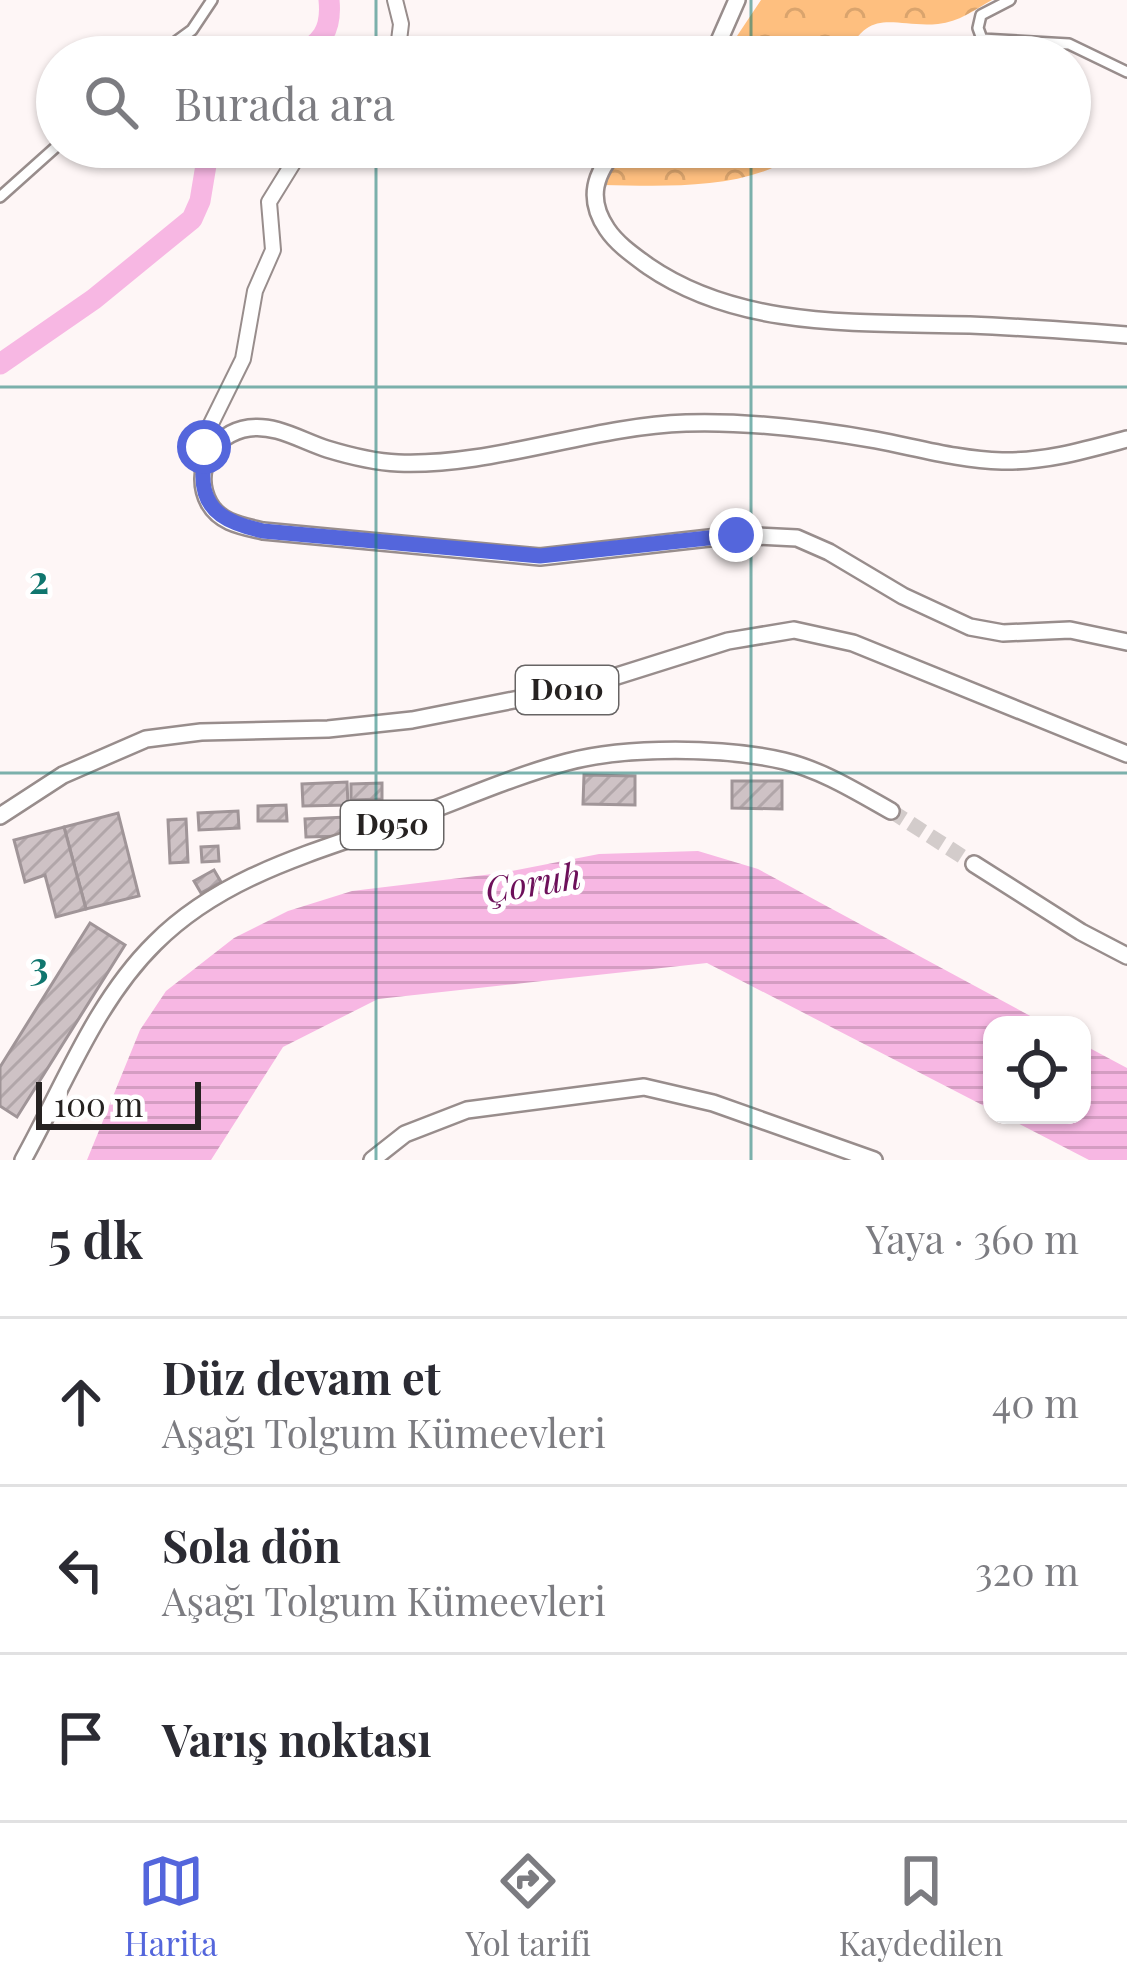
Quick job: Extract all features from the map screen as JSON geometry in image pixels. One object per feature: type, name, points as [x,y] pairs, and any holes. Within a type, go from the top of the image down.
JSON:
[{"type":"main road","points":[[721,36],[736,0]]},
{"type":"main road","points":[[602,168],[594,194],[610,235],[632,255],[694,291],[748,310],[832,320],[1127,335]]},
{"type":"main road","points":[[1127,439],[1081,452],[1002,461],[817,431],[688,423],[614,429],[456,458],[401,463],[356,457],[281,431],[249,428],[225,438],[208,454],[203,482],[212,508],[225,520],[263,531],[540,556],[736,535],[797,538],[970,627],[1003,633],[1070,630],[1127,641]]},
{"type":"main road","name":"D010","points":[[0,816],[62,776],[146,739],[201,732],[340,728],[429,717],[584,686],[728,641],[794,630],[853,643],[1127,754]]},
{"type":"main road","name":"D950","points":[[23,1160],[75,1061],[134,967],[164,934],[196,909],[265,870],[544,769],[595,756],[698,753],[783,761],[830,778],[891,811]]},
{"type":"main road","points":[[974,864],[1127,956]]},
{"type":"main road","points":[[372,1160],[405,1134],[467,1110],[644,1087],[713,1103],[874,1160]]},
{"type":"street","points":[[184,36],[212,0]]},
{"type":"street","points":[[394,0],[400,36]]},
{"type":"street","points":[[981,36],[981,15],[1010,0]]},
{"type":"street","points":[[1091,55],[1127,72]]},
{"type":"street","points":[[0,197],[36,165]]},
{"type":"street","points":[[208,454],[203,440],[243,359],[255,291],[273,250],[269,202],[290,168]]},
{"type":"green space","points":[[761,0],[992,0],[946,23],[884,22],[859,36],[737,36]]},
{"type":"green space","points":[[612,168],[772,168],[688,185],[603,185]]},
{"type":"water","name":"Çoruh","points":[[698,851],[758,869],[1030,1016],[983,1016],[983,1105],[707,963],[378,999],[283,1047],[211,1160],[87,1160],[140,1030],[166,991],[234,938],[288,911],[352,891],[501,873],[599,854]]},
{"type":"water","points":[[1091,1049],[1127,1068],[1127,1160],[1089,1160],[1019,1124],[1091,1124]]},
{"type":"building","points":[[584,775],[635,776],[635,805],[583,804]]},
{"type":"building","points":[[732,781],[782,781],[782,809],[732,808]]},
{"type":"building","points":[[347,782],[348,805],[303,806],[302,784]]},
{"type":"building","points":[[382,783],[382,799],[351,800],[351,784]]},
{"type":"building","points":[[286,805],[287,821],[258,821],[258,806]]},
{"type":"building","points":[[238,811],[239,828],[199,830],[198,813]]},
{"type":"building","points":[[118,813],[139,896],[86,909],[64,827]]},
{"type":"building","points":[[346,817],[346,836],[306,837],[305,819]]},
{"type":"building","points":[[186,819],[188,862],[170,863],[168,820]]},
{"type":"building","points":[[64,827],[86,909],[56,917],[45,875],[25,882],[14,840]]},
{"type":"building","points":[[218,846],[219,861],[202,862],[201,847]]},
{"type":"building","points":[[214,870],[221,882],[201,893],[194,881]]},
{"type":"building","points":[[90,923],[125,945],[17,1117],[0,1106],[0,1067]]},
{"type":"waterway","points":[[322,36],[329,20],[329,0]]},
{"type":"waterway","points":[[0,364],[94,299],[192,219],[206,168]]},
{"type":"tunnel","points":[[891,811],[974,864]]},
{"type":"route","points":[[204,447],[208,454],[203,482],[212,508],[225,520],[263,531],[540,556],[736,535]]}]
